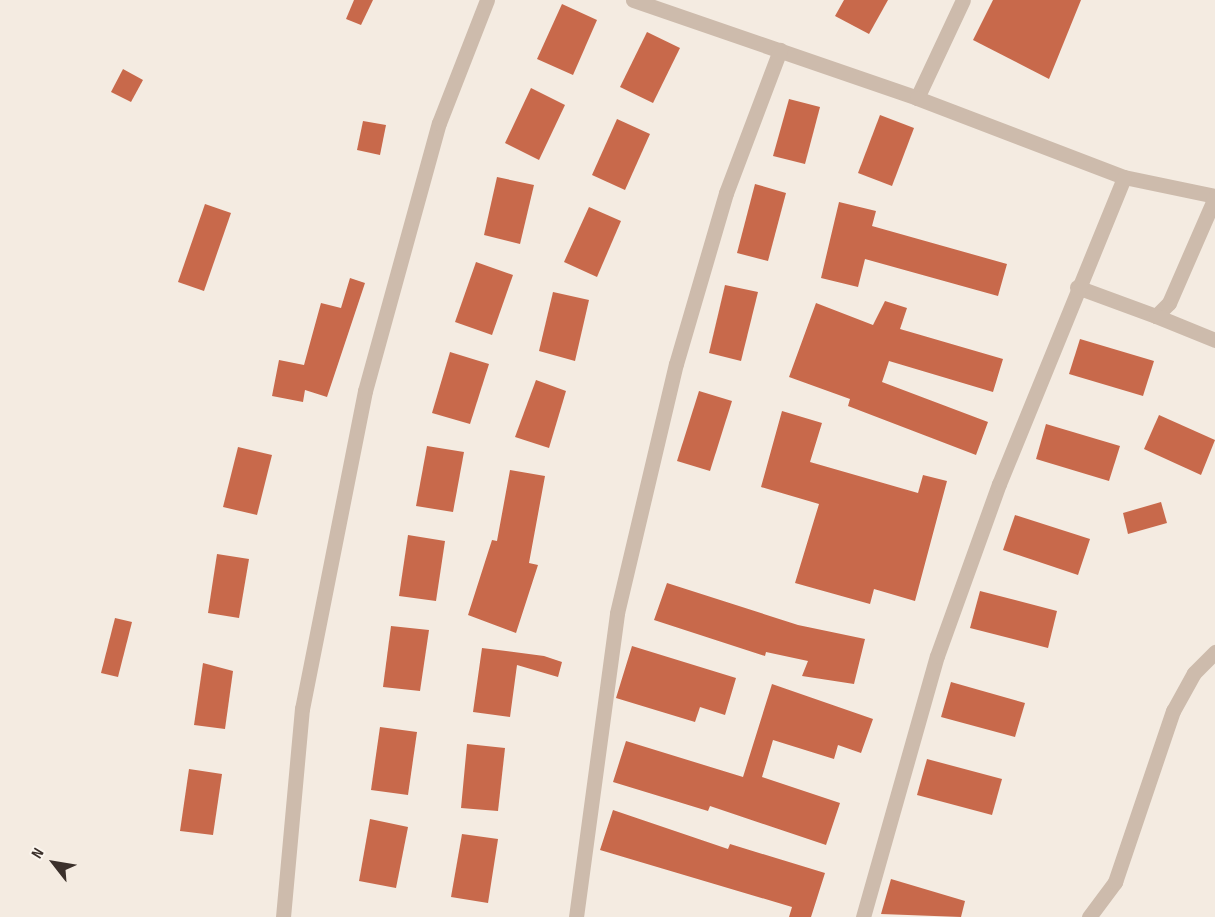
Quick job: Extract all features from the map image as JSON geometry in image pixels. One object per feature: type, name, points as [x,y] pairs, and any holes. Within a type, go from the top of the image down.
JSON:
[{"type":"street","points":[[283,917],[302,709],[365,391],[439,123],[487,0]]},
{"type":"street","points":[[633,0],[917,98],[1125,177],[1215,196],[1211,215],[1169,303],[1156,316]]},
{"type":"street","points":[[917,98],[963,0]]},
{"type":"street","points":[[576,917],[617,613],[676,364],[726,193],[780,50]]},
{"type":"street","points":[[863,917],[938,656],[1077,287],[1125,177]]},
{"type":"street","points":[[1077,287],[1215,340]]},
{"type":"street","points":[[1089,917],[1115,882],[1173,711],[1194,673],[1215,652]]},
{"type":"building","points":[[354,0],[373,0],[361,25],[346,19]]},
{"type":"building","points":[[844,0],[888,0],[869,34],[835,16]]},
{"type":"building","points":[[993,0],[1081,0],[1049,79],[973,40]]},
{"type":"building","points":[[562,4],[597,20],[573,75],[537,59]]},
{"type":"building","points":[[647,32],[680,48],[653,103],[620,87]]},
{"type":"building","points":[[123,69],[143,80],[131,102],[111,92]]},
{"type":"building","points":[[531,88],[565,105],[539,160],[505,143]]},
{"type":"building","points":[[789,99],[820,107],[805,164],[773,156]]},
{"type":"building","points":[[880,115],[914,128],[892,186],[858,173]]},
{"type":"building","points":[[617,119],[650,134],[625,190],[592,175]]},
{"type":"building","points":[[363,121],[386,125],[380,155],[357,150]]},
{"type":"building","points":[[497,177],[534,185],[520,244],[484,235]]},
{"type":"building","points":[[755,184],[786,193],[768,261],[737,253]]},
{"type":"building","points":[[839,202],[876,211],[872,226],[1007,264],[998,296],[865,259],[858,287],[821,278]]},
{"type":"building","points":[[205,204],[231,213],[204,291],[178,282]]},
{"type":"building","points":[[589,207],[621,221],[597,277],[564,262]]},
{"type":"building","points":[[476,262],[513,275],[492,335],[455,322]]},
{"type":"building","points":[[350,278],[365,283],[327,397],[305,390],[303,402],[272,396],[279,360],[304,365],[321,303],[341,308]]},
{"type":"building","points":[[725,285],[758,292],[741,361],[709,353]]},
{"type":"building","points":[[553,292],[589,300],[575,361],[539,351]]},
{"type":"building","points":[[885,301],[907,308],[900,329],[1003,359],[993,392],[889,361],[882,382],[988,422],[976,455],[848,406],[850,399],[789,377],[816,303],[873,325]]},
{"type":"building","points":[[1080,339],[1154,361],[1143,396],[1069,374]]},
{"type":"building","points":[[450,352],[489,364],[470,424],[432,413]]},
{"type":"building","points":[[536,380],[566,391],[549,448],[515,437]]},
{"type":"building","points":[[699,391],[732,401],[710,471],[677,461]]},
{"type":"building","points":[[782,411],[822,423],[810,462],[918,493],[923,475],[947,481],[915,601],[874,589],[870,604],[795,583],[819,504],[761,487]]},
{"type":"building","points":[[1159,415],[1215,440],[1201,475],[1144,449]]},
{"type":"building","points":[[1046,424],[1120,446],[1109,481],[1036,459]]},
{"type":"building","points":[[427,446],[464,452],[453,512],[416,506]]},
{"type":"building","points":[[238,447],[272,455],[257,515],[223,507]]},
{"type":"building","points":[[510,470],[545,476],[529,563],[538,565],[516,633],[468,615],[492,540],[497,541]]},
{"type":"building","points":[[1161,502],[1167,523],[1128,534],[1123,513]]},
{"type":"building","points":[[1015,515],[1090,539],[1078,575],[1003,550]]},
{"type":"building","points":[[408,535],[445,541],[436,601],[399,596]]},
{"type":"building","points":[[217,554],[249,559],[239,618],[208,613]]},
{"type":"building","points":[[667,583],[798,625],[865,639],[854,684],[802,676],[808,661],[766,652],[765,656],[654,620]]},
{"type":"building","points":[[980,591],[1057,611],[1048,648],[970,628]]},
{"type":"building","points":[[115,618],[132,622],[118,677],[101,673]]},
{"type":"building","points":[[391,626],[429,630],[420,691],[383,687]]},
{"type":"building","points":[[632,646],[736,678],[725,715],[700,707],[695,722],[616,698]]},
{"type":"building","points":[[482,648],[544,656],[562,662],[558,677],[517,665],[510,717],[473,712]]},
{"type":"building","points":[[203,663],[233,671],[225,729],[194,725]]},
{"type":"building","points":[[951,682],[1025,703],[1015,737],[941,717]]},
{"type":"building","points":[[772,684],[873,719],[861,753],[838,745],[834,759],[773,740],[762,777],[840,803],[826,845],[710,806],[708,811],[613,782],[626,741],[743,777]]},
{"type":"building","points":[[380,727],[417,732],[408,795],[371,790]]},
{"type":"building","points":[[467,744],[505,748],[498,811],[461,808]]},
{"type":"building","points":[[927,759],[1002,779],[992,815],[917,795]]},
{"type":"building","points":[[189,769],[222,774],[213,835],[180,831]]},
{"type":"building","points":[[613,810],[728,849],[730,844],[825,873],[811,917],[789,917],[792,907],[600,850]]},
{"type":"building","points":[[370,819],[408,827],[396,888],[359,881]]},
{"type":"building","points":[[462,834],[498,839],[488,903],[451,897]]},
{"type":"building","points":[[891,879],[965,901],[961,917],[881,914]]}]
